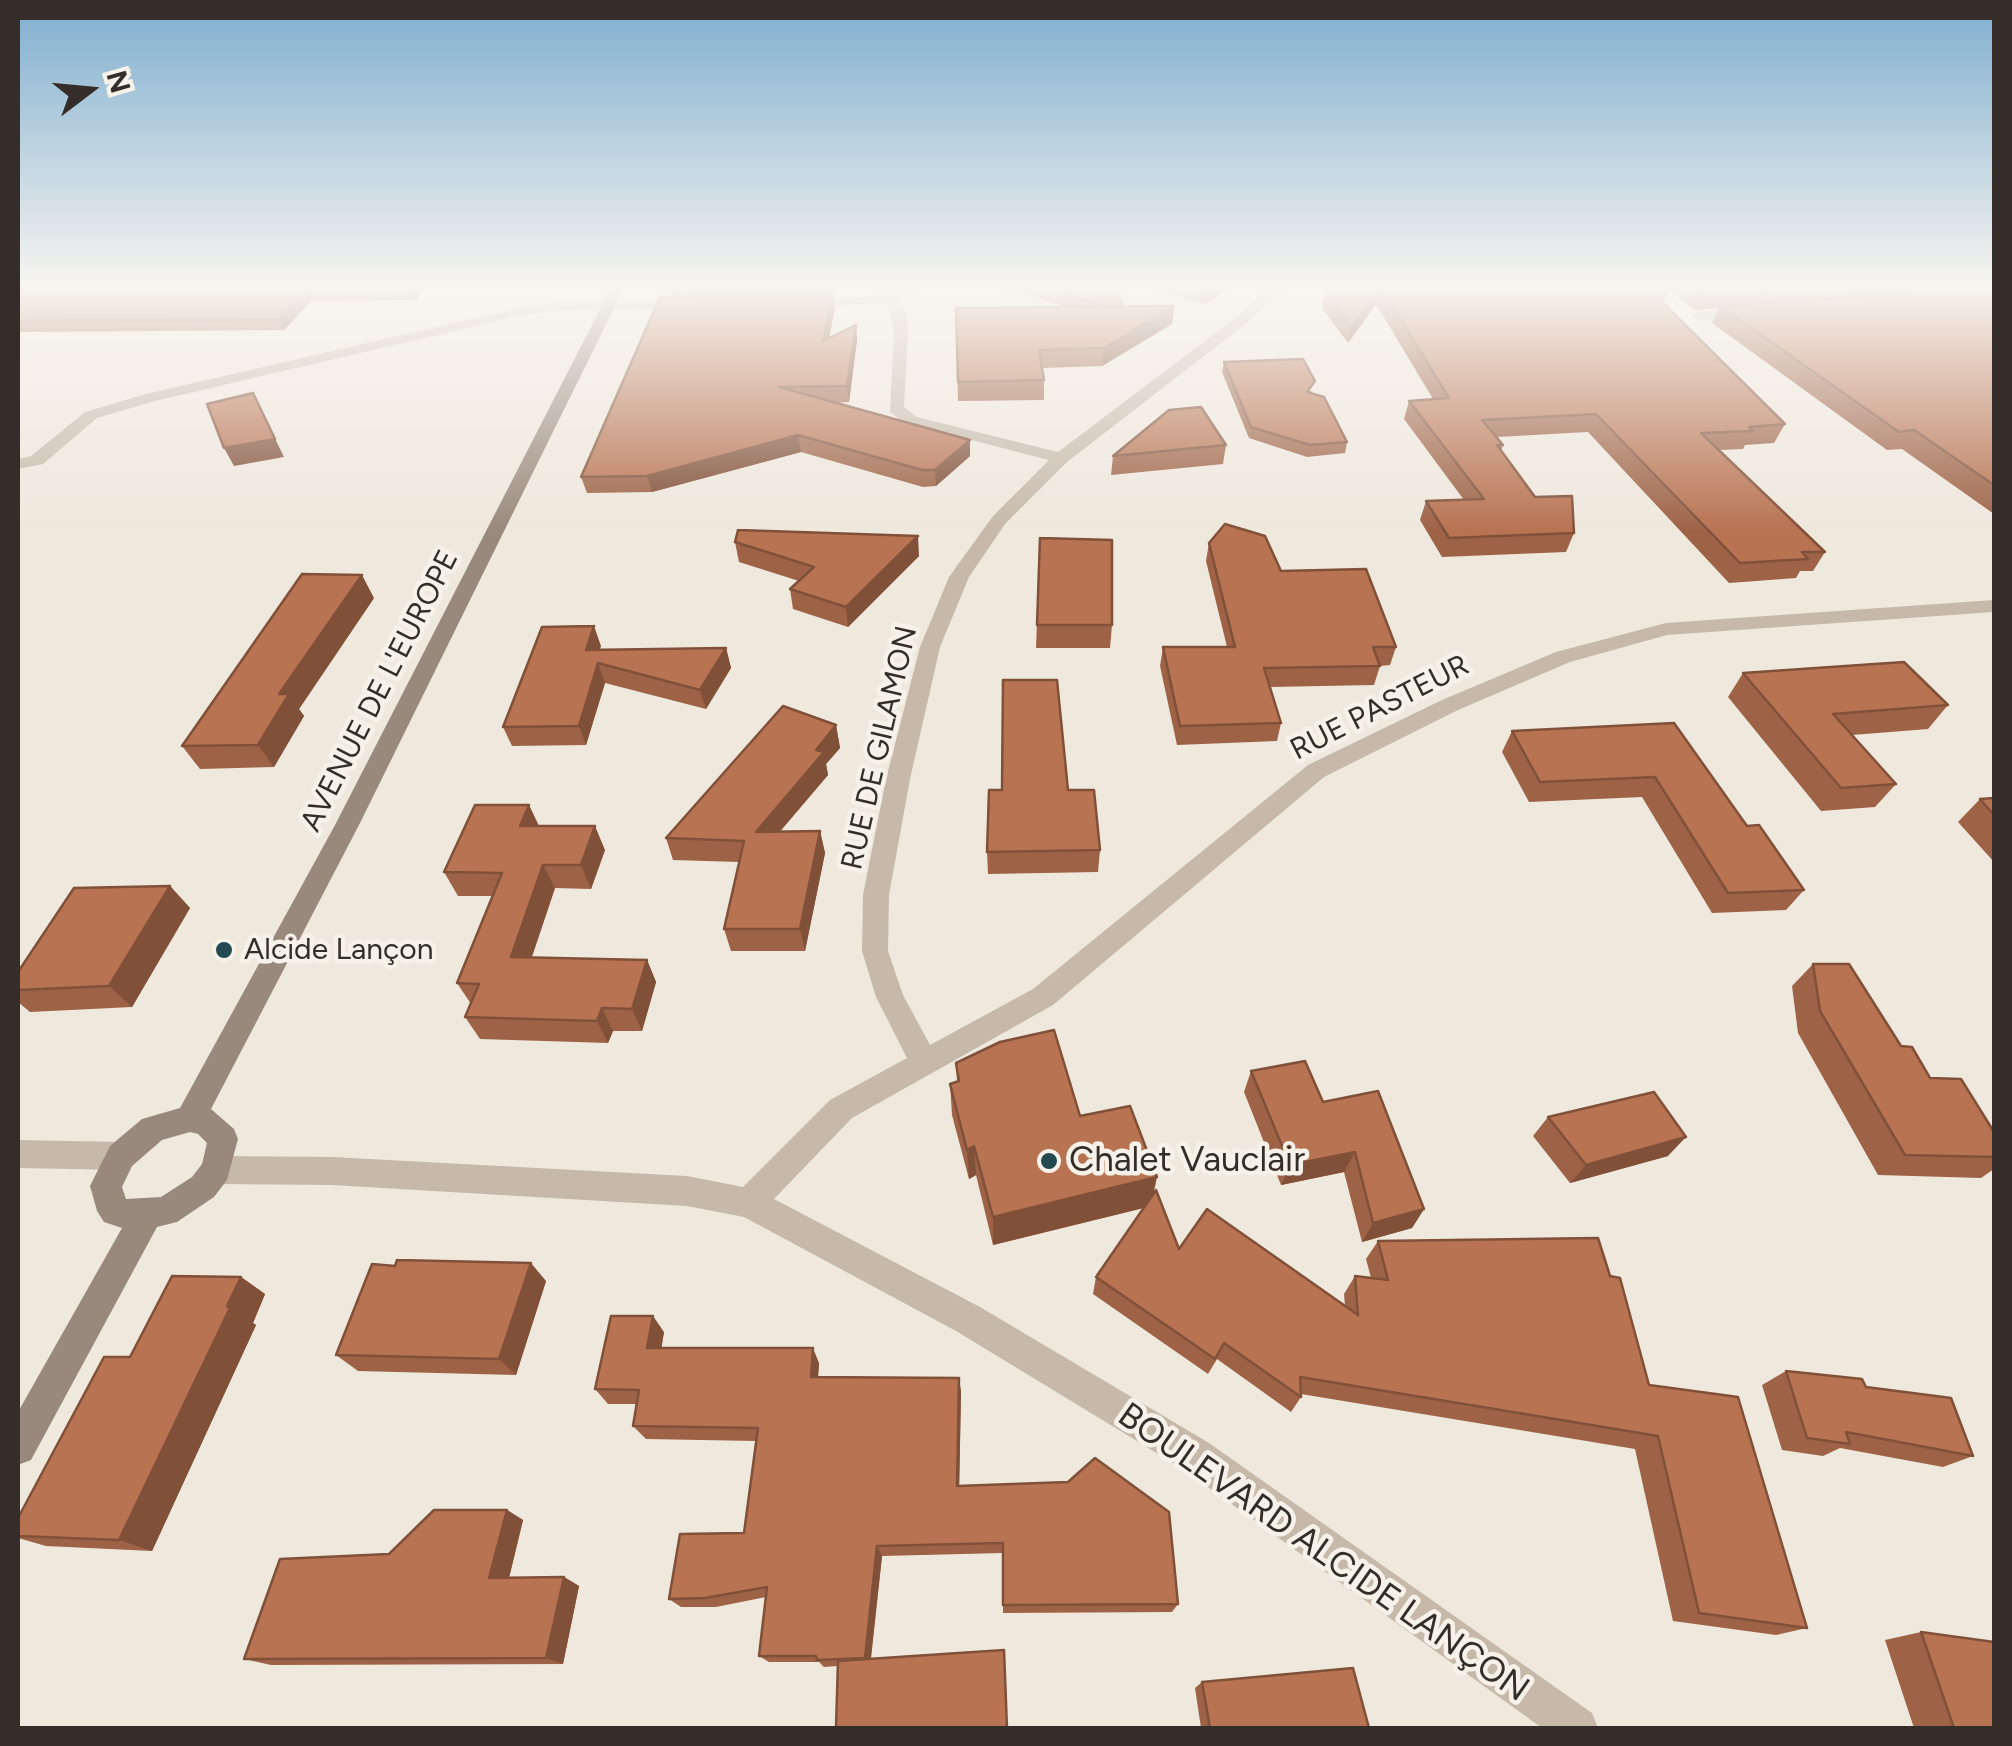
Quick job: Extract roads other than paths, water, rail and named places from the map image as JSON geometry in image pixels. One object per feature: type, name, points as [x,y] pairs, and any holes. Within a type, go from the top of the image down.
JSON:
[{"type":"street","points":[[18,464],[37,460],[91,415],[152,396],[277,367]]},
{"type":"street","name":"AVENUE DE L'EUROPE","points":[[190,1119],[347,825],[578,367]]},
{"type":"street","points":[[899,367],[896,409],[911,420],[1061,458]]},
{"type":"street","name":"RUE DE GILAMON","points":[[924,1060],[890,997],[875,951],[876,895],[898,779],[930,647],[959,576],[999,520],[1061,458],[1180,367]]},
{"type":"street","name":"RUE PASTEUR","points":[[749,1204],[841,1108],[1043,997],[1316,770],[1450,705],[1563,657],[1666,629],[1994,606]]},
{"type":"street","points":[[190,1119],[206,1121],[223,1139],[216,1170],[186,1200],[146,1216],[115,1211],[108,1200],[110,1171],[121,1156],[153,1130],[190,1119]]},
{"type":"street","points":[[18,1154],[121,1156]]},
{"type":"street","name":"BOULEVARD ALCIDE LANÇON","points":[[216,1170],[332,1171],[687,1190],[749,1204],[968,1320],[1196,1456],[1576,1728]]},
{"type":"street","points":[[18,1447],[146,1216]]},
{"type":"place","name":"Alcide Lançon","points":[[224,950]]},
{"type":"place","name":"Chalet Vauclair","points":[[1049,1161]]}]
